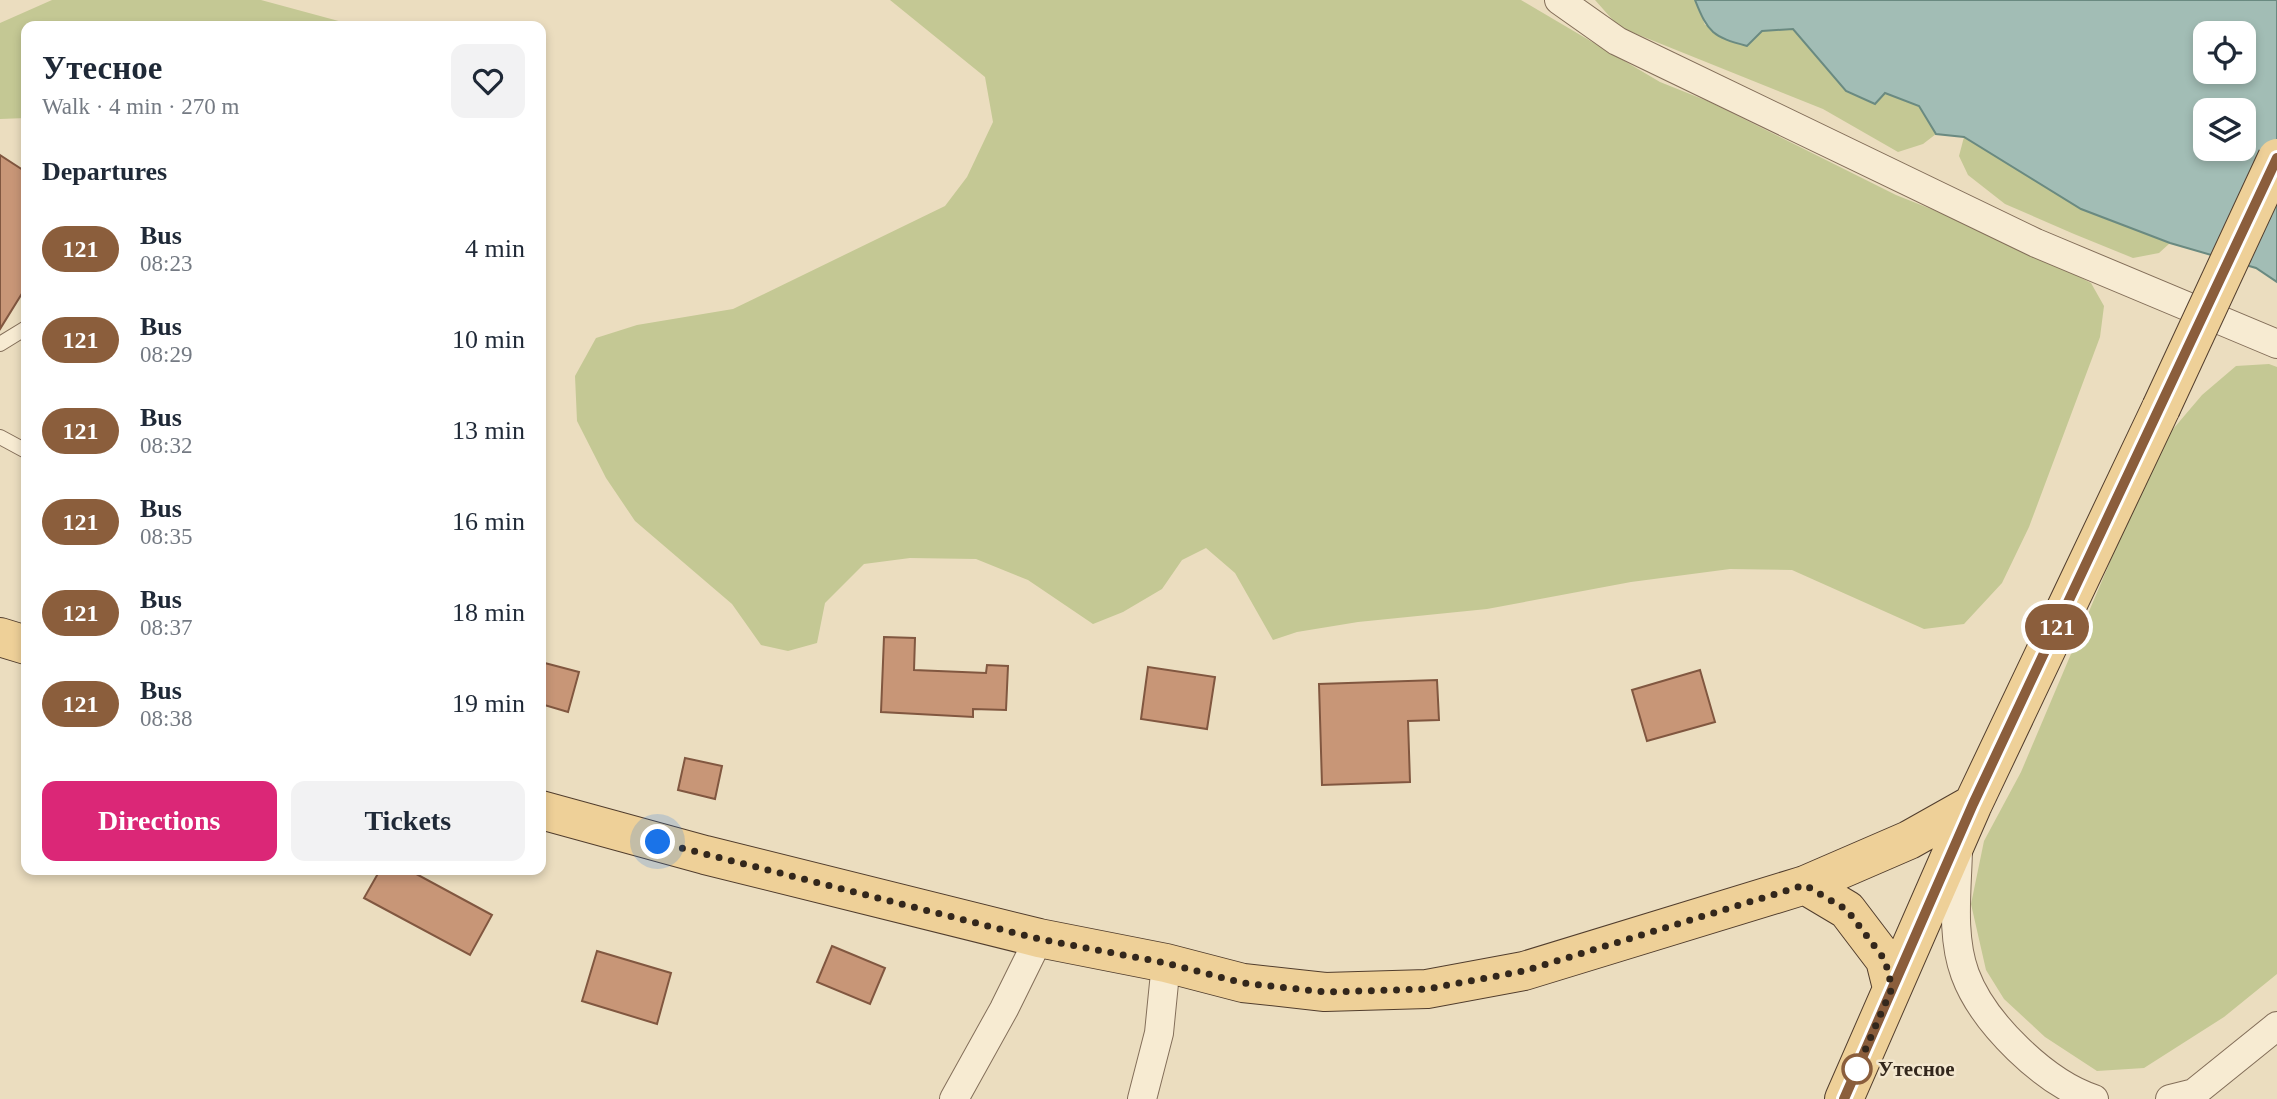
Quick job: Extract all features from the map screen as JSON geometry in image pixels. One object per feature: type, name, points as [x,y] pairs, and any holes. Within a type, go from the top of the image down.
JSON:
[{"type":"main road","points":[[1844,1099],[1965,821],[2277,158]]},
{"type":"main road","points":[[0,637],[21,643]]},
{"type":"main road","points":[[546,811],[705,855],[1039,939],[1166,963],[1243,983],[1296,990],[1427,989],[1524,971],[1805,885],[1909,839],[1965,821]]},
{"type":"main road","points":[[1805,885],[1847,910],[1885,960],[1892,988]]},
{"type":"street","points":[[1559,0],[1617,41],[2024,237],[2277,344]]},
{"type":"street","points":[[1965,821],[1956,933],[1965,975],[1984,1007],[2020,1052],[2075,1093],[2094,1099]]},
{"type":"street","points":[[954,1099],[1039,939]]},
{"type":"street","points":[[1142,1099],[1159,1033],[1166,963]]},
{"type":"street","points":[[2170,1099],[2194,1093],[2277,1026]]},
{"type":"lane","points":[[0,344],[21,331]]},
{"type":"lane","points":[[0,437],[21,448]]},
{"type":"green space","points":[[52,0],[261,0],[339,21],[21,21],[21,118],[0,119],[0,23]]},
{"type":"green space","points":[[890,0],[1521,0],[1660,82],[1710,102],[1896,195],[2011,241],[2091,283],[2104,306],[2100,337],[2029,527],[2002,583],[1964,624],[1924,629],[1792,570],[1730,569],[1631,582],[1487,609],[1358,622],[1297,632],[1273,640],[1235,573],[1206,548],[1182,560],[1162,589],[1123,612],[1093,624],[1028,580],[976,559],[910,558],[864,564],[825,603],[817,643],[788,651],[761,645],[732,604],[635,521],[606,478],[577,421],[575,376],[596,338],[637,325],[733,309],[945,206],[967,177],[993,122],[985,77]]},
{"type":"green space","points":[[1595,0],[1695,0],[1705,25],[1762,31],[1793,29],[1846,91],[1885,93],[1919,106],[1936,134],[1923,144],[1898,152],[1823,109],[1619,27]]},
{"type":"green space","points":[[1964,137],[2081,209],[2170,243],[2159,253],[2133,258],[2005,204],[1968,175],[1959,156]]},
{"type":"green space","points":[[2269,364],[2277,367],[2277,974],[2224,1017],[2144,1068],[2097,1071],[2045,1037],[2004,999],[1986,970],[1971,904],[1984,841],[2021,772],[2115,550],[2168,435],[2202,395],[2236,366]]},
{"type":"water","points":[[1695,0],[2277,0],[2277,282],[2256,268],[2170,243],[2081,209],[1964,137],[1936,134],[1919,106],[1885,93],[1875,104],[1846,91],[1793,29],[1762,31],[1747,46],[1726,40],[1708,27]]},
{"type":"building","points":[[0,155],[21,169],[21,295],[0,329]]},
{"type":"building","points":[[884,637],[915,638],[914,670],[986,673],[987,665],[1008,666],[1006,710],[973,709],[973,717],[881,712]]},
{"type":"building","points":[[546,663],[579,672],[568,712],[546,705]]},
{"type":"building","points":[[1148,667],[1215,677],[1207,729],[1141,719]]},
{"type":"building","points":[[1700,670],[1715,722],[1647,741],[1632,690]]},
{"type":"building","points":[[1437,680],[1439,720],[1408,721],[1410,782],[1322,785],[1319,684]]},
{"type":"building","points":[[685,758],[722,766],[715,799],[678,790]]},
{"type":"building","points":[[377,875],[418,875],[492,915],[470,955],[364,898]]},
{"type":"building","points":[[832,946],[885,968],[870,1004],[817,982]]},
{"type":"building","points":[[597,951],[671,973],[657,1024],[582,1001]]},
{"type":"bus line","name":"121","points":[[1844,1099],[1973,804],[2277,158]]},
{"type":"place","name":"Утесное","points":[[1857,1069]]},
{"type":"route","points":[[658,842],[1039,939],[1166,963],[1243,983],[1325,992],[1427,989],[1524,971],[1805,885],[1847,910],[1885,960],[1892,988],[1857,1069]]}]
